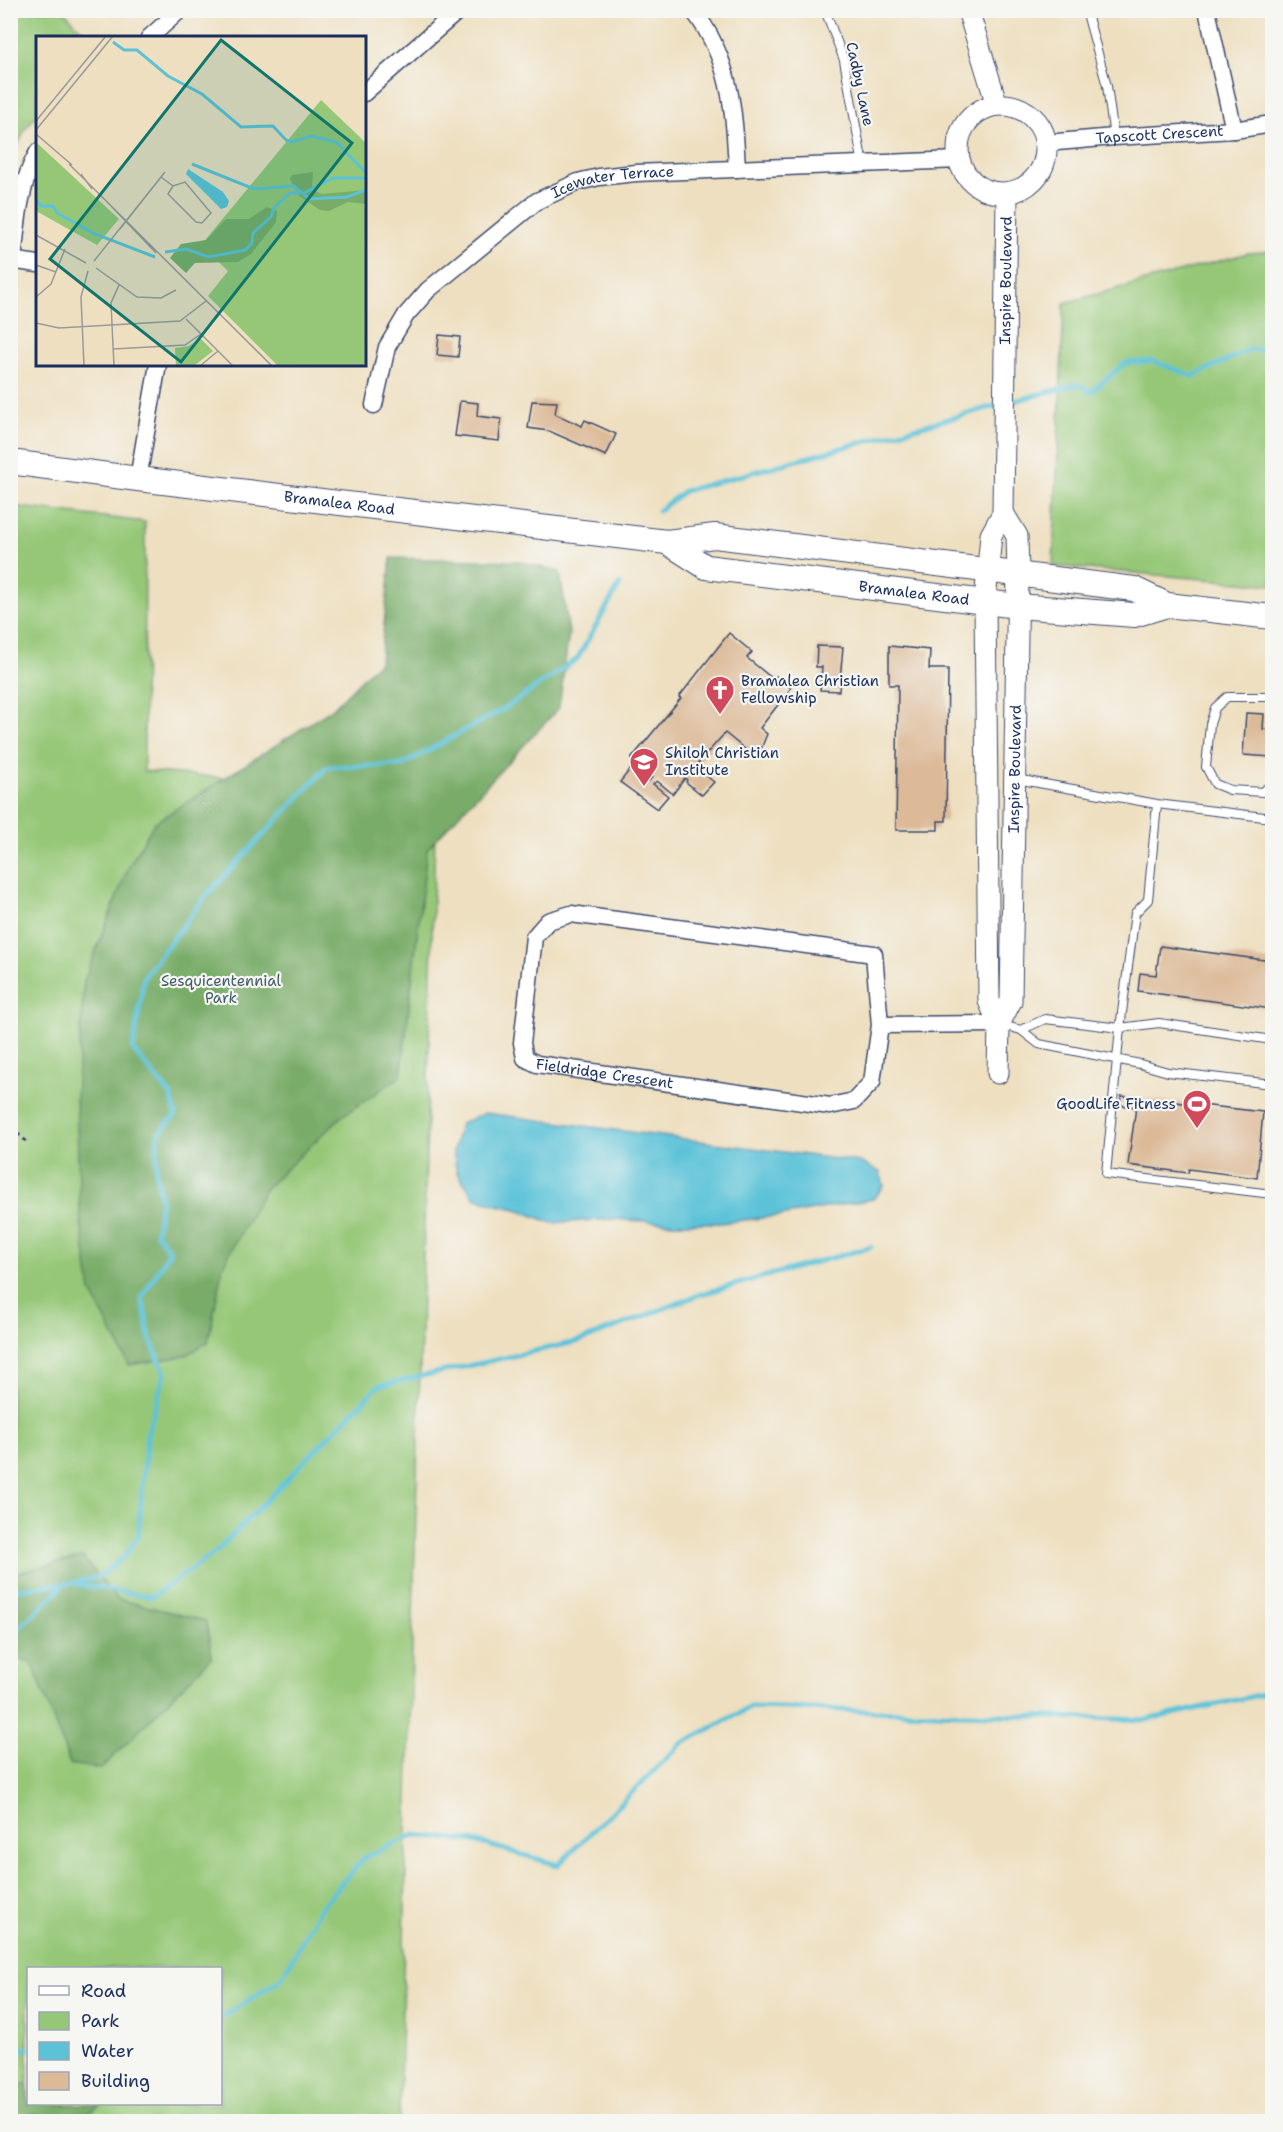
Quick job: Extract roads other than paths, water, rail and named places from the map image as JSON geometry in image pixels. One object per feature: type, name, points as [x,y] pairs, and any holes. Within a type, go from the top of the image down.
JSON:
[{"type":"main road","name":"Bramalea Road","points":[[10,462],[667,542],[715,536],[1018,573],[1134,589],[1167,605],[1272,617]]},
{"type":"main road","name":"Bramalea Road","points":[[667,542],[706,567],[1017,606],[1134,615],[1167,605]]},
{"type":"street","points":[[151,36],[180,10]]},
{"type":"street","points":[[366,91],[459,10]]},
{"type":"street","points":[[693,10],[703,23],[727,76],[735,119],[737,169]]},
{"type":"street","points":[[968,10],[997,105]]},
{"type":"street","points":[[1207,10],[1234,130]]},
{"type":"street","points":[[997,105],[1019,108],[1029,114],[1043,132],[1046,143],[1044,163],[1034,180],[1017,191],[1007,193],[995,193],[982,189],[964,171],[960,160],[959,141],[966,124],[974,115],[997,105]]},
{"type":"street","name":"Tapscott Crescent","points":[[1046,143],[1234,130],[1272,124]]},
{"type":"street","points":[[36,156],[22,189],[12,260],[36,264]]},
{"type":"street","name":"Icewater Terrace","points":[[374,405],[387,347],[406,315],[429,290],[537,201],[578,182],[636,173],[960,160]]},
{"type":"street","name":"Inspire Boulevard","points":[[998,1073],[999,1024],[989,1001],[985,602],[991,535],[1003,513],[1007,193]]},
{"type":"street","points":[[138,479],[158,366]]},
{"type":"street","name":"Inspire Boulevard","points":[[999,1024],[1011,1001],[1018,573],[1017,536],[1003,513]]},
{"type":"street","name":"Fieldridge Crescent","points":[[572,914],[874,954],[880,1025],[872,1082],[854,1101],[830,1106],[537,1064],[525,1058],[522,1043],[534,937],[548,921],[572,914]]},
{"type":"street","points":[[880,1025],[999,1024]]},
{"type":"lane","name":"Cadby Lane","points":[[825,10],[844,60],[863,165]]},
{"type":"lane","points":[[1086,10],[1107,87],[1114,137]]},
{"type":"lane","points":[[1272,697],[1227,696],[1215,708],[1210,724],[1206,767],[1215,784],[1230,790],[1263,792],[1272,783]]},
{"type":"lane","points":[[1015,779],[1157,804],[1272,818]]},
{"type":"lane","points":[[1157,804],[1148,900],[1135,913],[1120,1028],[1106,1174],[1269,1194]]},
{"type":"lane","points":[[1021,1030],[1045,1019],[1120,1028],[1159,1023],[1272,1040]]},
{"type":"lane","points":[[999,1024],[1021,1030],[1039,1044],[1117,1059],[1168,1072],[1272,1084]]},
{"type":"water","points":[[485,1113],[860,1162],[880,1172],[884,1186],[873,1199],[786,1215],[721,1223],[611,1219],[552,1223],[516,1209],[474,1197],[457,1173],[453,1150],[461,1123]]},
{"type":"waterway","points":[[1010,402],[1079,384],[1091,392],[1125,363],[1153,361],[1193,376],[1252,349],[1272,352]]},
{"type":"waterway","points":[[658,511],[684,491],[999,405]]},
{"type":"waterway","points":[[10,1590],[72,1583],[99,1577],[123,1558],[138,1537],[147,1435],[165,1373],[150,1339],[142,1297],[170,1251],[156,1233],[161,1201],[156,1173],[158,1134],[176,1115],[171,1096],[133,1050],[144,977],[204,898],[327,767],[402,765],[507,707],[577,659],[620,584]]},
{"type":"waterway","points":[[77,1584],[152,1597],[216,1552],[378,1386],[580,1341],[701,1294],[871,1247]]},
{"type":"waterway","points":[[10,1646],[17,1630],[63,1586]]},
{"type":"waterway","points":[[222,2018],[281,1979],[321,1907],[365,1857],[414,1835],[474,1841],[558,1865],[681,1744],[751,1707],[1146,1720],[1272,1692]]},
{"type":"waterway","points":[[10,2047],[27,2049]]},
{"type":"place","name":"Bramalea Christian Fellowship","points":[[720,716]]},
{"type":"place","name":"Shiloh Christian Institute","points":[[644,788]]},
{"type":"place","name":"GoodLife Fitness","points":[[1197,1130]]},
{"type":"park label","name":"Sesquicentennial Park","points":[[221,990]]}]
